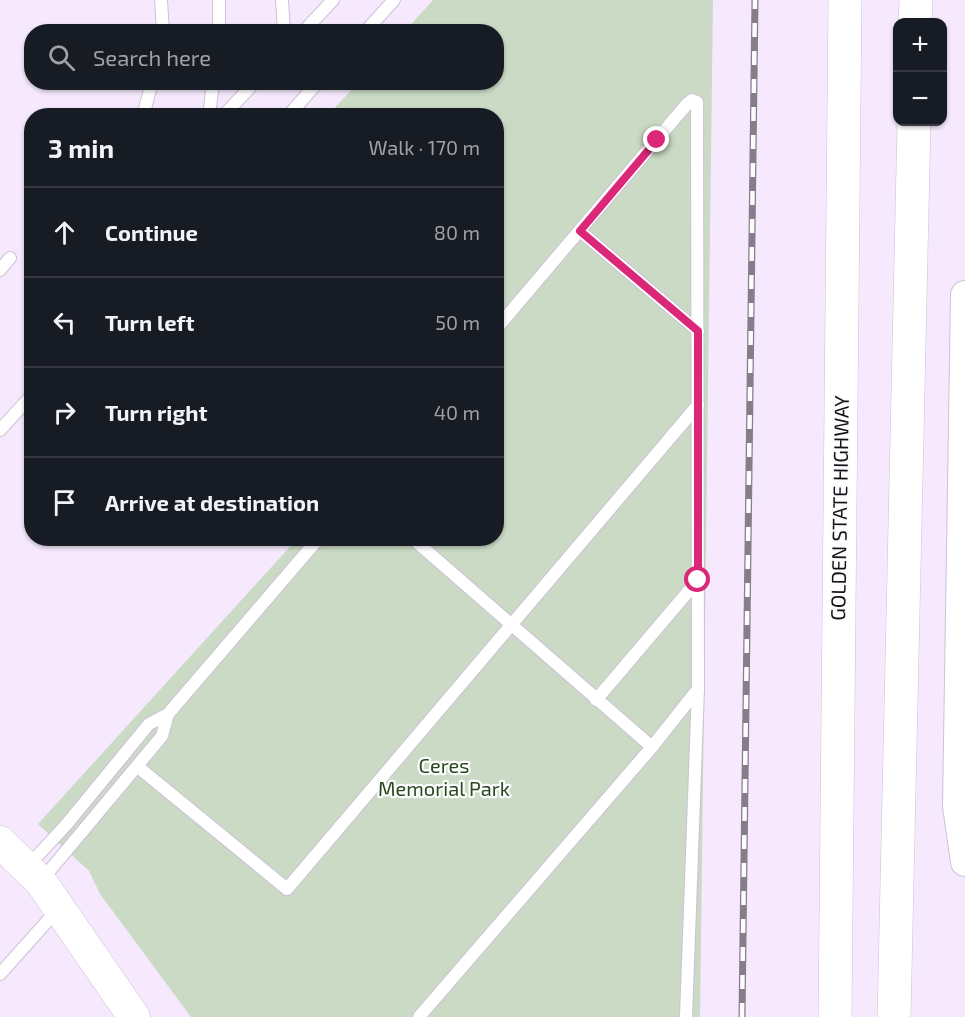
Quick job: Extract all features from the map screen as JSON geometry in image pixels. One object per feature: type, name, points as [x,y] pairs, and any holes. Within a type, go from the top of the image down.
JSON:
[{"type":"highway","name":"GOLDEN STATE HIGHWAY","points":[[835,1017],[845,0]]},
{"type":"highway","points":[[915,18],[916,0]]},
{"type":"highway","points":[[894,1017],[914,126]]},
{"type":"highway","points":[[899,807],[915,1017]]},
{"type":"main road","points":[[0,842],[33,875],[60,907],[134,1017]]},
{"type":"street","points":[[965,295],[957,806],[965,862]]},
{"type":"lane","points":[[161,0],[162,24]]},
{"type":"lane","points":[[219,0],[219,24]]},
{"type":"lane","points":[[282,0],[284,24]]},
{"type":"lane","points":[[310,24],[333,0]]},
{"type":"lane","points":[[372,24],[394,0]]},
{"type":"lane","points":[[145,108],[150,90]]},
{"type":"lane","points":[[210,108],[212,90]]},
{"type":"lane","points":[[231,108],[248,90]]},
{"type":"lane","points":[[295,108],[311,90]]},
{"type":"lane","points":[[504,320],[687,104],[692,100],[697,102],[698,689],[686,1017]]},
{"type":"lane","points":[[580,231],[698,331]]},
{"type":"lane","points":[[0,270],[10,258]]},
{"type":"lane","points":[[0,430],[24,404]]},
{"type":"lane","points":[[138,767],[287,889],[698,405]]},
{"type":"lane","points":[[33,875],[66,825],[149,724],[168,714],[312,546]]},
{"type":"lane","points":[[421,546],[651,747]]},
{"type":"lane","points":[[596,699],[698,580]]},
{"type":"lane","points":[[419,1017],[698,689]]},
{"type":"lane","points":[[33,875],[138,767],[162,736],[168,714]]},
{"type":"lane","points":[[0,974],[60,907]]},
{"type":"green space","name":"Ceres Memorial Park","points":[[433,0],[713,0],[700,1017],[191,1017],[100,894],[89,871],[38,824],[291,546],[504,546],[504,108],[335,108],[351,90],[504,90],[504,24],[411,24]]},
{"type":"railway","points":[[742,1017],[755,0]]},
{"type":"route","points":[[657,140],[580,231],[698,331],[698,580]]}]
